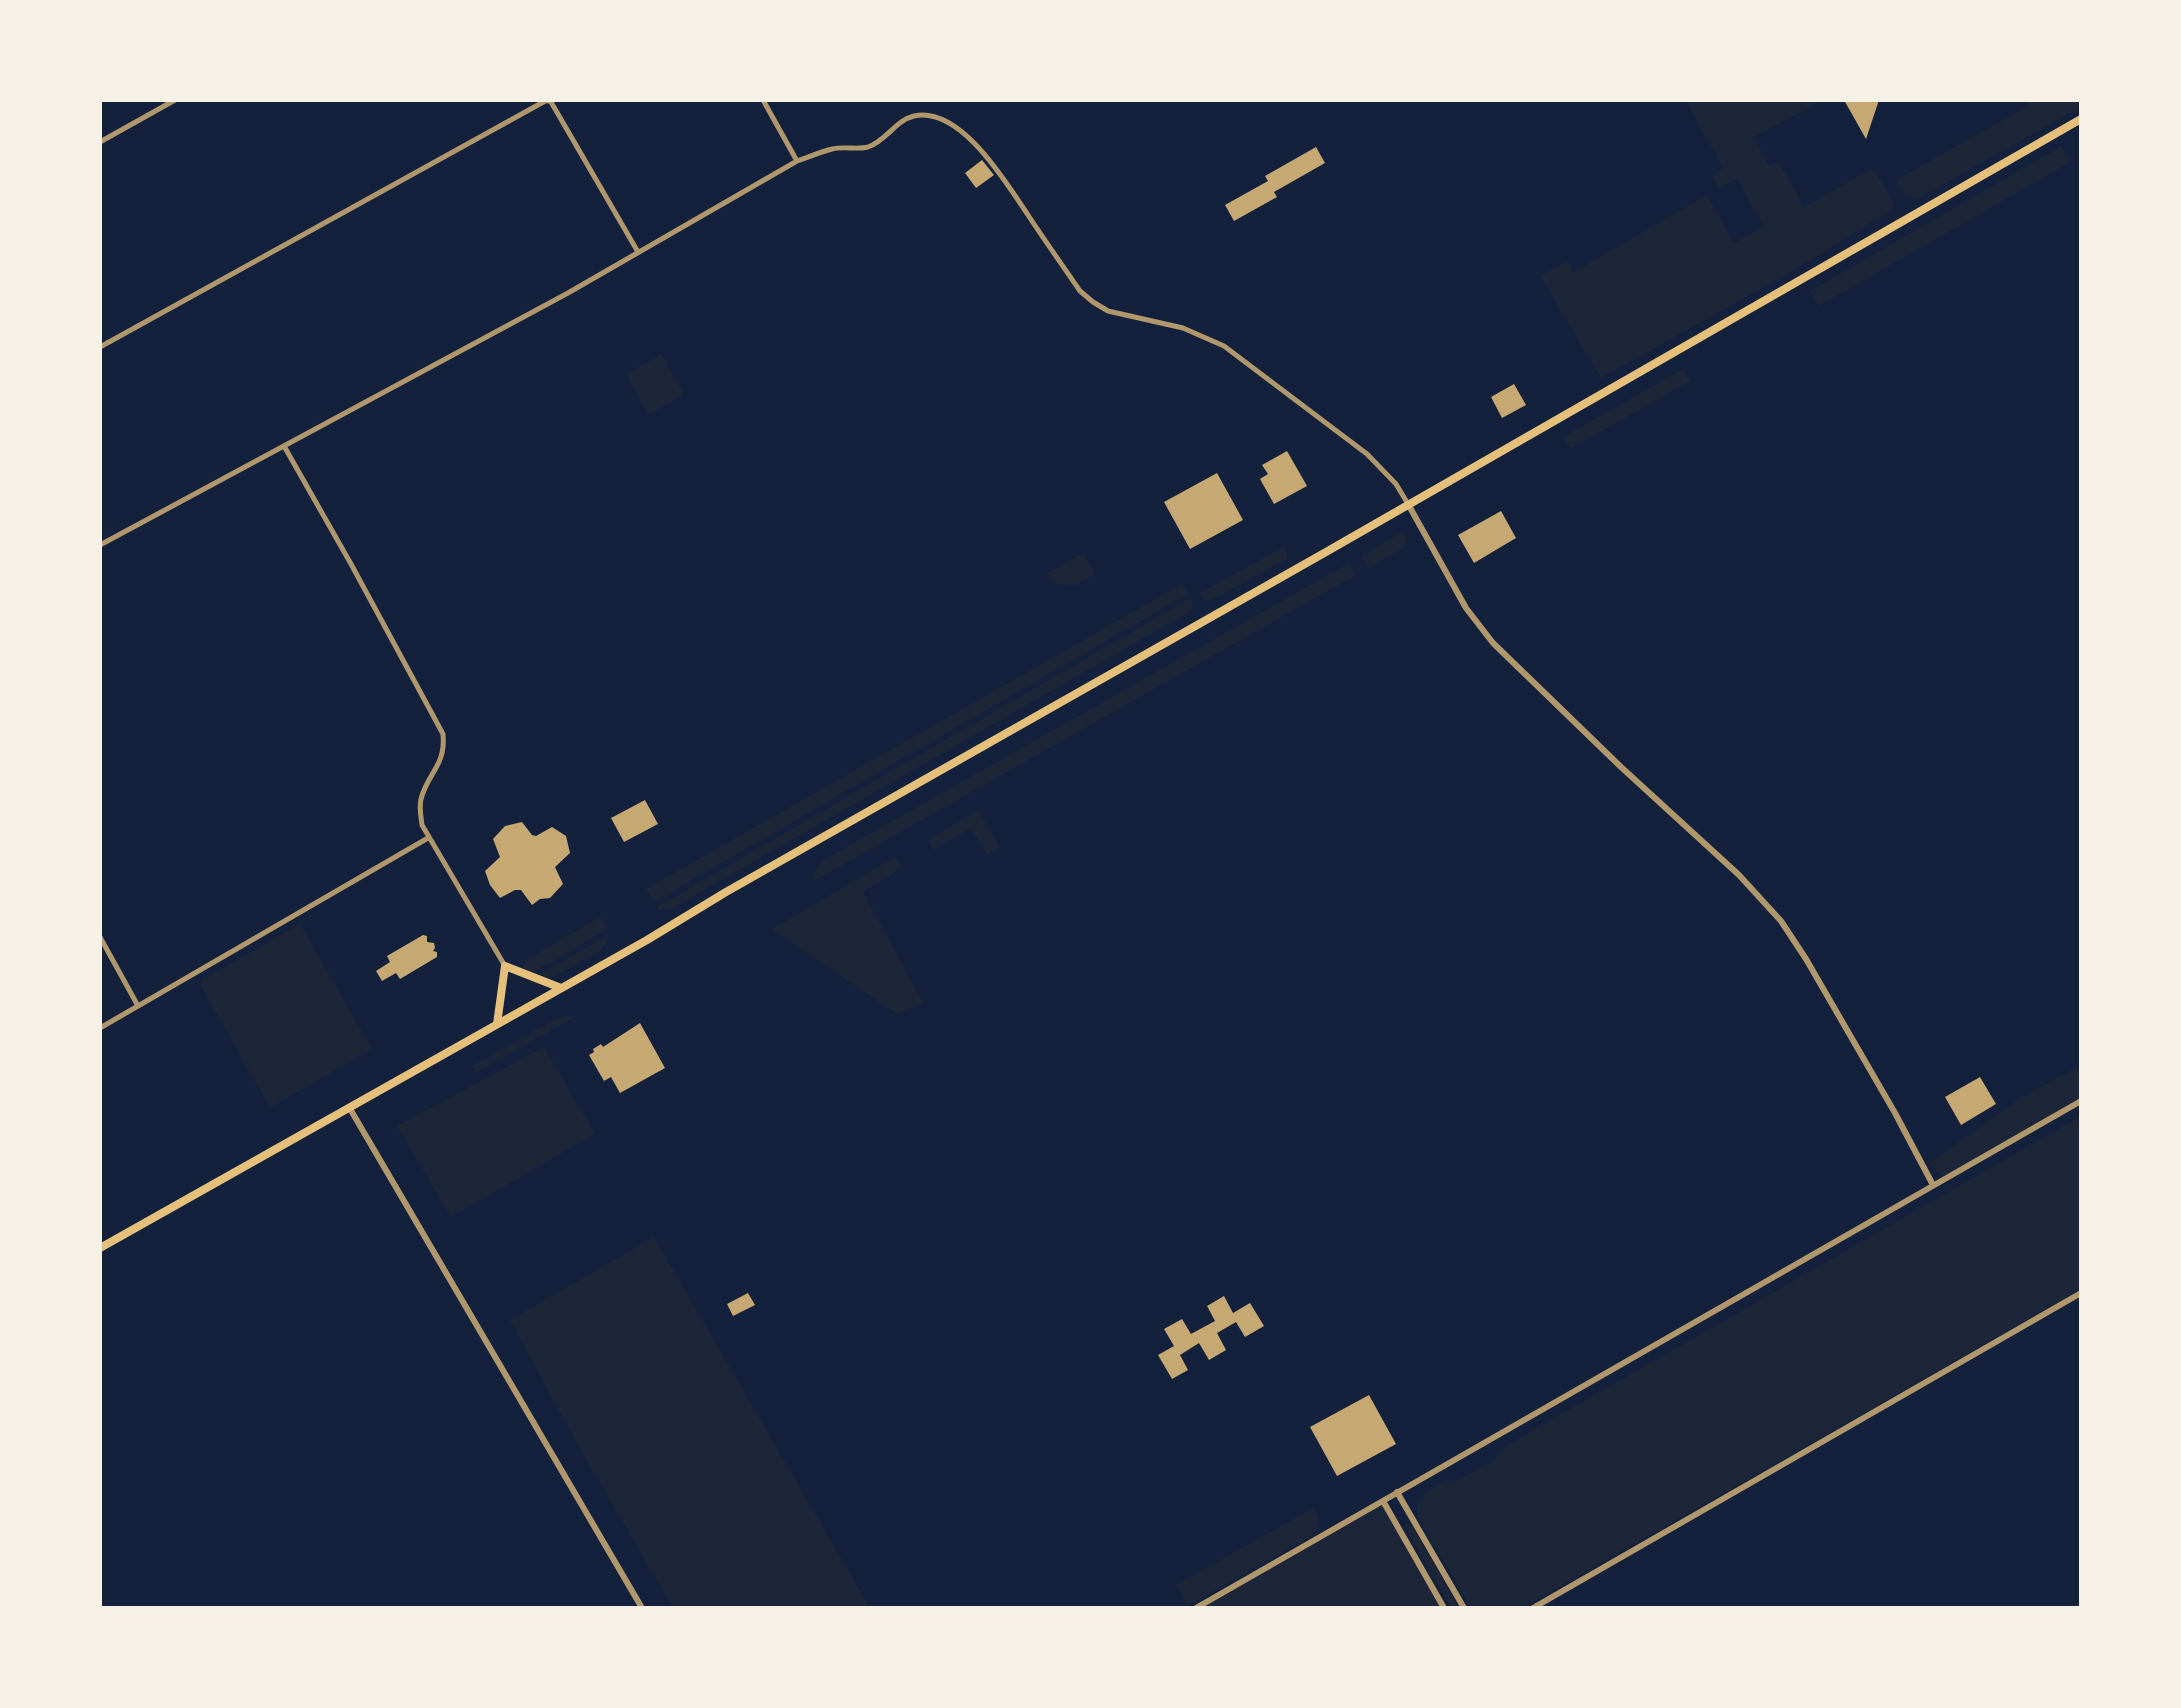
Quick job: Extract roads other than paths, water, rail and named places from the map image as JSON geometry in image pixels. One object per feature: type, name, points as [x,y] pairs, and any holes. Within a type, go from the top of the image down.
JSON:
[{"type":"main road","points":[[100,1248],[2081,119]]},
{"type":"main road","points":[[497,1024],[505,966],[561,988]]},
{"type":"street","points":[[100,142],[175,100]]},
{"type":"street","points":[[100,347],[546,100],[551,102],[638,252]]},
{"type":"street","points":[[763,100],[797,161]]},
{"type":"street","points":[[100,545],[554,300],[797,161],[834,148],[870,146],[903,120],[916,116],[931,117],[963,133],[985,154],[1080,291],[1093,302],[1108,311],[1195,332],[1224,346],[1367,454],[1396,484],[1466,608],[1493,643],[1739,875],[1781,921],[1895,1113],[1933,1185]]},
{"type":"street","points":[[284,446],[443,734],[442,759],[421,798],[422,825],[505,966]]},
{"type":"street","points":[[100,1028],[429,838]]},
{"type":"street","points":[[100,937],[138,1006]]},
{"type":"street","points":[[1196,1608],[2081,1101]]},
{"type":"street","points":[[349,1107],[642,1608]]},
{"type":"street","points":[[1533,1608],[2081,1293]]},
{"type":"street","points":[[1397,1492],[1464,1608]]},
{"type":"street","points":[[1383,1501],[1444,1608]]}]
